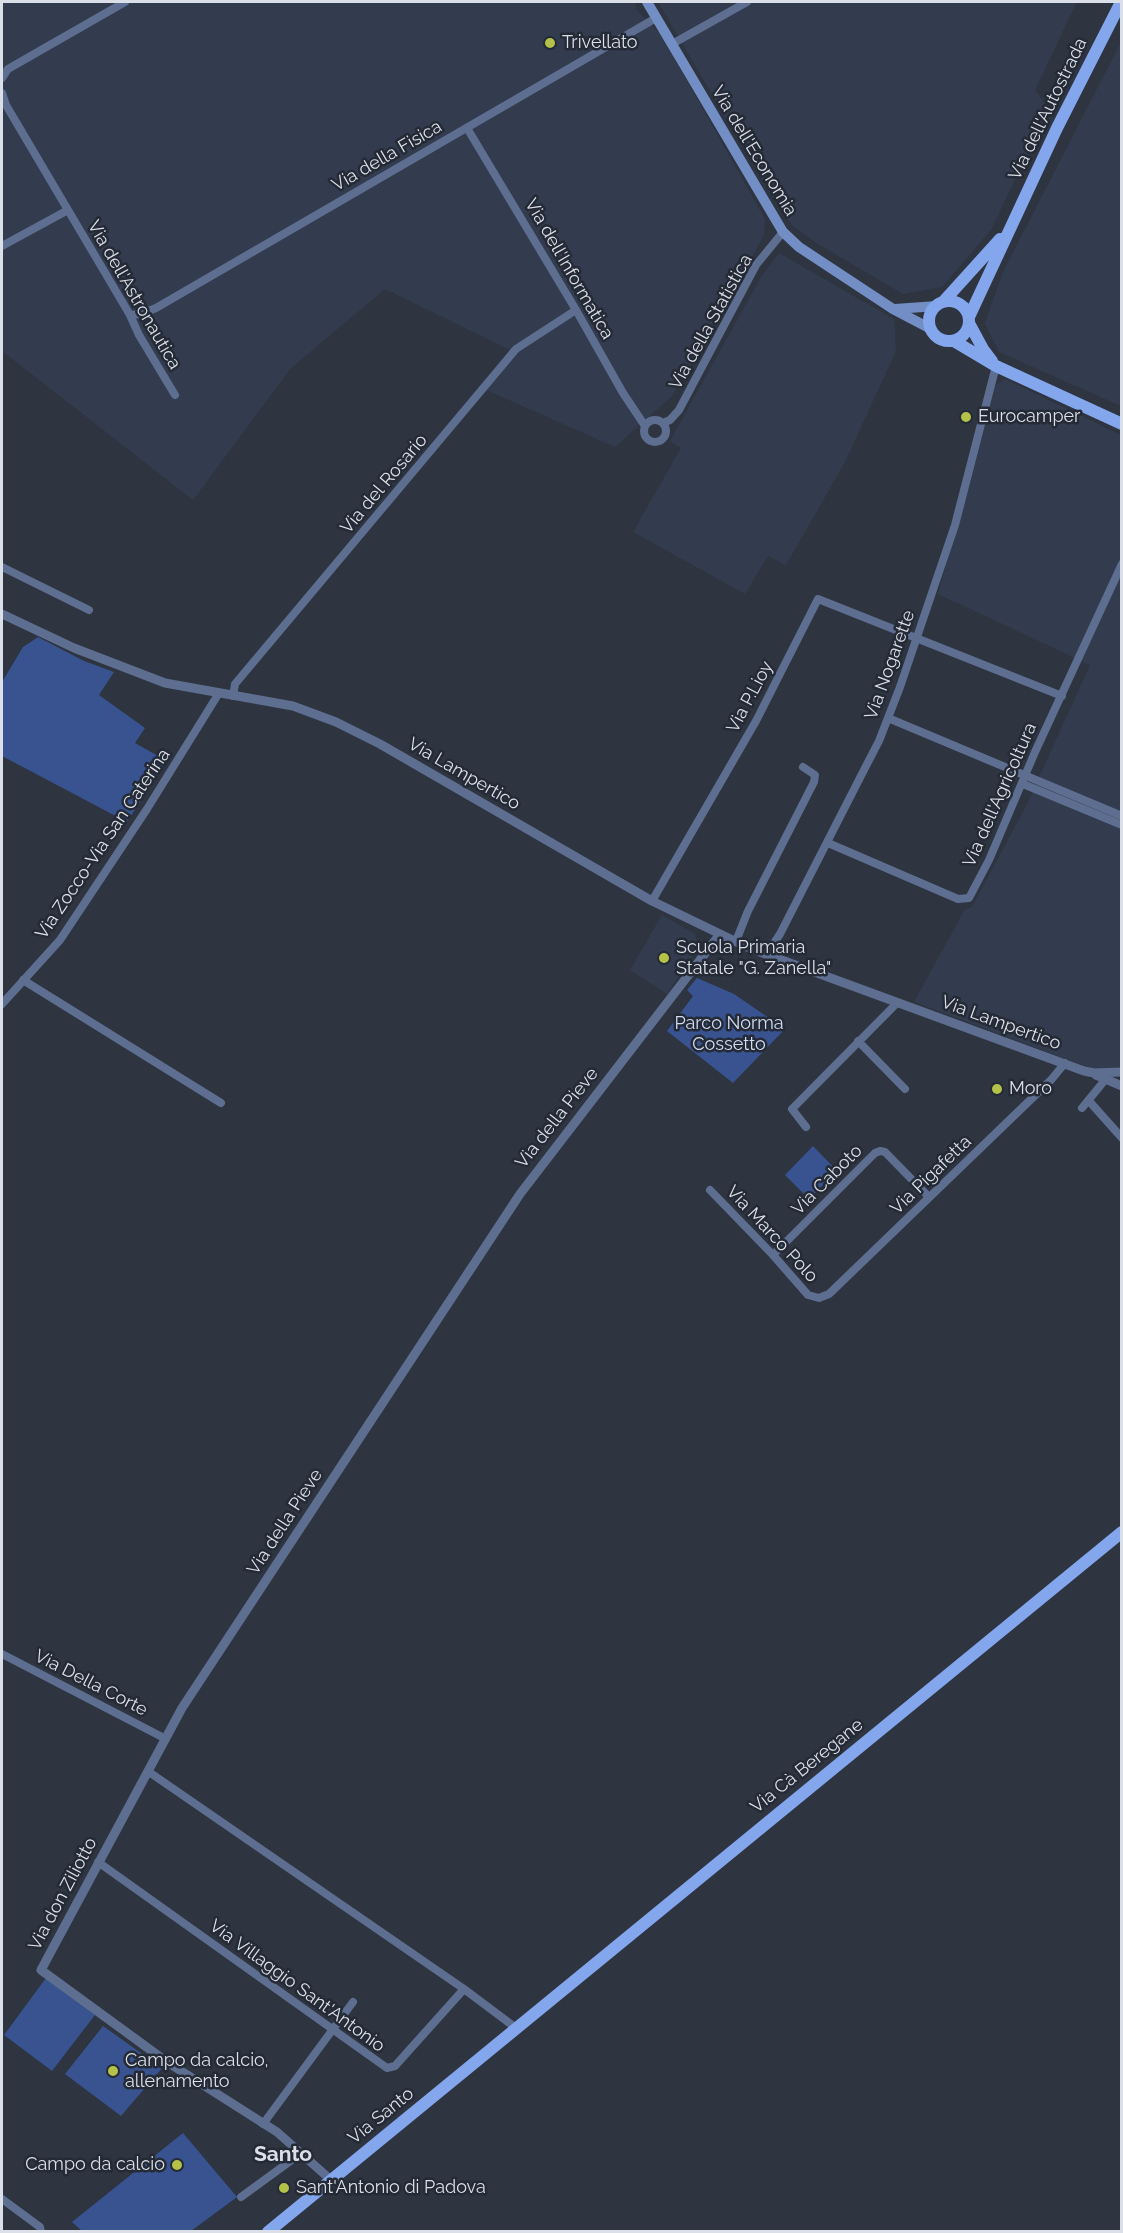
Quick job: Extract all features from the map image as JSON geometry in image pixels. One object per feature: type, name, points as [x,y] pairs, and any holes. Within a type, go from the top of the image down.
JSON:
[{"type":"main road","name":"Via dell'Economia","points":[[647,2],[783,232],[799,247],[893,309],[931,329]]},
{"type":"main road","name":"Via dell'Autostrada","points":[[954,341],[965,334],[1007,232],[1121,2]]},
{"type":"main road","name":"Via dell'Autostrada","points":[[931,329],[930,316],[1007,232]]},
{"type":"main road","points":[[893,309],[957,303],[967,311],[983,350],[996,366]]},
{"type":"main road","points":[[931,329],[937,338],[954,341],[996,366],[1122,424]]},
{"type":"main road","name":"Via Cà Beregane","points":[[516,2028],[1122,1532]]},
{"type":"main road","name":"Via Santo","points":[[268,2232],[516,2028]]},
{"type":"street","points":[[2,78],[8,69],[125,2]]},
{"type":"street","points":[[672,44],[747,2]]},
{"type":"street","name":"Via della Fisica","points":[[130,315],[141,314],[156,308],[656,18]]},
{"type":"street","name":"Via dell'Astronautica","points":[[2,93],[6,105],[175,395]]},
{"type":"street","name":"Via dell'Informatica","points":[[467,128],[623,393],[645,426]]},
{"type":"street","name":"Via dell'Astronautica","points":[[2,246],[68,210]]},
{"type":"street","name":"Via della Statistica","points":[[645,426],[646,439],[656,442],[662,439],[666,433],[663,423],[670,420],[679,410],[756,265],[783,232]]},
{"type":"street","name":"Via del Rosario","points":[[233,696],[236,684],[516,350],[576,310]]},
{"type":"street","name":"Via Nogarette","points":[[766,955],[780,934],[828,843],[879,741],[888,718],[918,638],[955,525],[996,366]]},
{"type":"street","points":[[645,426],[653,420],[663,423]]},
{"type":"street","name":"Via dell'Agricoltura","points":[[828,843],[958,899],[969,898],[1122,564]]},
{"type":"street","points":[[2,567],[89,610]]},
{"type":"street","name":"Via P.Lioy","points":[[652,901],[756,721],[818,599],[918,638]]},
{"type":"street","name":"Via Lampertico","points":[[2,614],[120,667],[165,683],[293,706],[336,722],[380,744],[652,901],[720,934],[766,955],[1094,1073],[1122,1086]]},
{"type":"street","points":[[918,638],[1062,696]]},
{"type":"street","name":"Via Zocco-Via San Caterina","points":[[2,1004],[60,940],[147,809],[219,693]]},
{"type":"street","points":[[888,718],[1122,825]]},
{"type":"street","points":[[736,941],[748,911],[814,782],[815,775],[803,767]]},
{"type":"street","points":[[1024,780],[1122,816]]},
{"type":"street","name":"Via della Pieve","points":[[149,1772],[182,1708],[520,1194],[720,934]]},
{"type":"street","points":[[23,981],[221,1103]]},
{"type":"street","points":[[806,1127],[792,1109],[897,1003]]},
{"type":"street","points":[[858,1041],[905,1089]]},
{"type":"street","name":"Via Pigafetta","points":[[812,1298],[829,1294],[1051,1080],[1065,1063]]},
{"type":"street","name":"Via Lampertico","points":[[1094,1073],[1122,1072]]},
{"type":"street","points":[[1082,1108],[1105,1080]]},
{"type":"street","points":[[1089,1101],[1122,1138]]},
{"type":"street","name":"Via Caboto","points":[[773,1255],[874,1153],[885,1152],[929,1197]]},
{"type":"street","name":"Via Marco Polo","points":[[710,1190],[812,1298]]},
{"type":"street","name":"Via Della Corte","points":[[2,1654],[166,1739]]},
{"type":"street","points":[[149,1772],[464,1989],[516,2028]]},
{"type":"street","name":"Via don Ziliotto","points":[[149,1772],[41,1970],[167,2062],[277,2132],[331,2180]]},
{"type":"street","name":"Via Villaggio Sant'Antonio","points":[[98,1862],[387,2068],[395,2066],[464,1989]]},
{"type":"street","points":[[262,2124],[353,2002]]},
{"type":"street","points":[[241,2197],[300,2154]]},
{"type":"street","points":[[2,2199],[40,2227],[41,2232]]},
{"type":"shaded area","points":[[2,2],[635,2],[636,9],[661,35],[765,219],[764,235],[712,330],[671,397],[615,447],[482,388],[512,351],[385,289],[291,368],[193,500],[2,351]]},
{"type":"shaded area","points":[[658,2],[1077,2],[1035,90],[1049,109],[991,230],[942,287],[903,294],[818,244],[793,226],[773,198]]},
{"type":"shaded area","points":[[1121,42],[1121,406],[999,352],[985,323],[1003,272]]},
{"type":"shaded area","points":[[779,253],[894,319],[896,351],[845,462],[786,565],[768,556],[745,594],[633,532],[681,448],[670,441],[761,277]]},
{"type":"shaded area","points":[[1005,379],[1121,435],[1121,1067],[1114,1070],[1093,1069],[914,1002],[965,909],[972,907],[1025,808],[1090,665],[938,594],[995,386]]},
{"type":"shaded area","name":"Scuola Primaria Statale \"G. Zanella\"","points":[[662,915],[695,934],[698,947],[667,994],[630,970]]},
{"type":"green space","points":[[38,637],[84,661],[114,672],[99,695],[145,728],[135,743],[167,761],[127,822],[2,756],[2,682],[23,647]]},
{"type":"green space","name":"Parco Norma Cossetto","points":[[697,978],[734,994],[785,1029],[733,1083],[667,1031],[693,996],[687,990]]},
{"type":"green space","points":[[813,1146],[837,1171],[809,1199],[785,1175]]},
{"type":"green space","name":"Campo da calcio, allenamento","points":[[46,1978],[95,2015],[52,2071],[4,2035]]},
{"type":"green space","name":"Campo da calcio, allenamento","points":[[103,2026],[162,2068],[121,2116],[65,2074]]},
{"type":"green space","name":"Campo da calcio","points":[[183,2133],[237,2197],[191,2231],[82,2231],[72,2222]]},
{"type":"place","name":"Trivellato","points":[[550,43]]},
{"type":"place","name":"Eurocamper","points":[[966,417]]},
{"type":"place","name":"Scuola Primaria Statale \"G. Zanella\"","points":[[664,958]]},
{"type":"place","name":"Moro","points":[[997,1089]]},
{"type":"place","name":"Campo da calcio, allenamento","points":[[113,2071]]},
{"type":"place","name":"Campo da calcio","points":[[177,2165]]},
{"type":"place","name":"Sant'Antonio di Padova","points":[[284,2188]]},
{"type":"district","name":"Santo","points":[[283,2155]]}]
